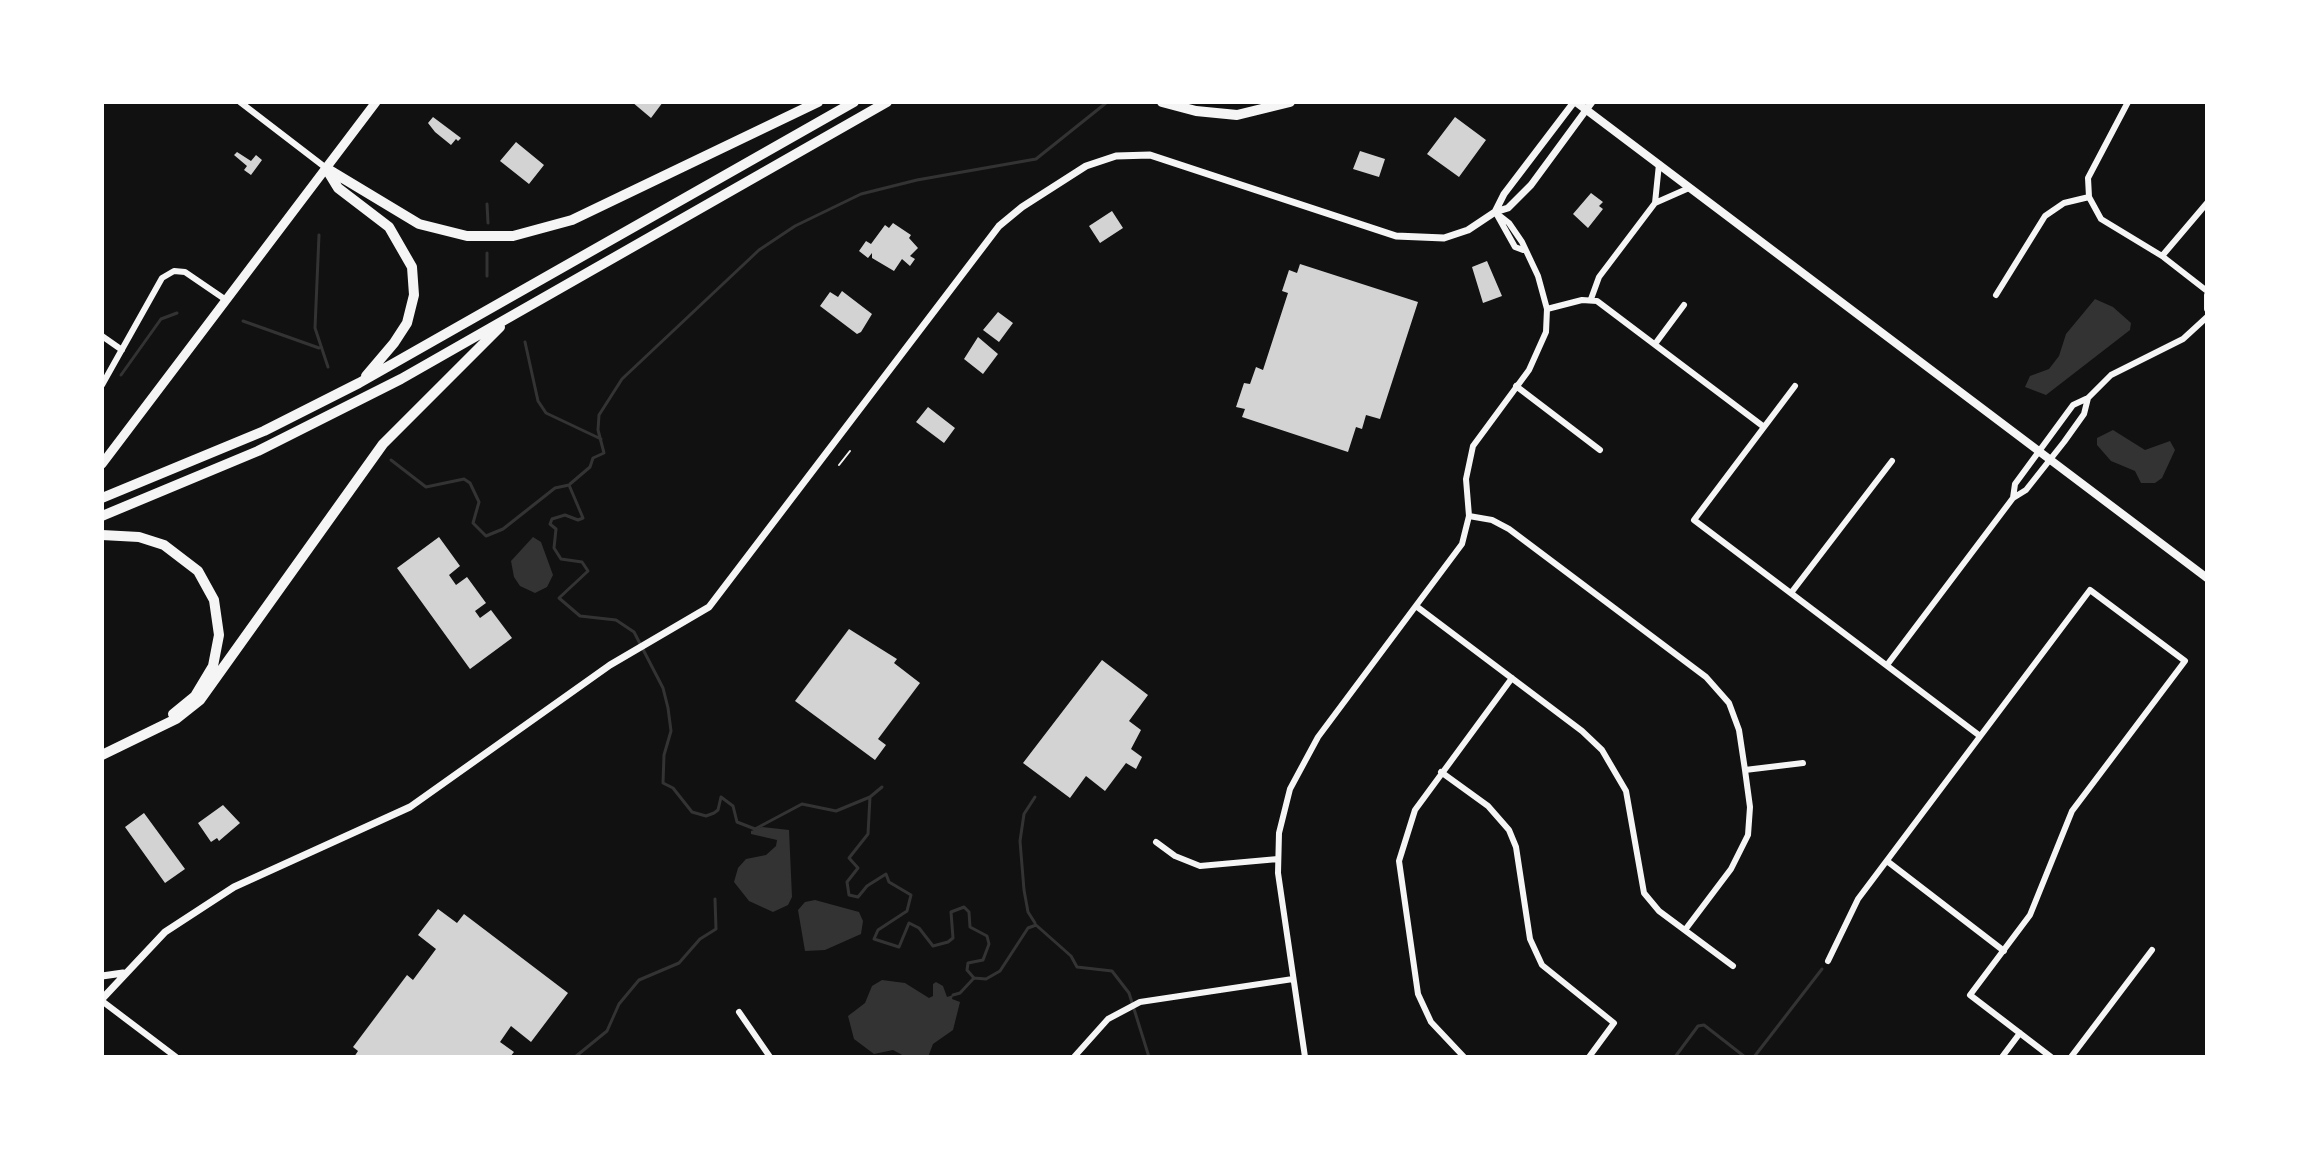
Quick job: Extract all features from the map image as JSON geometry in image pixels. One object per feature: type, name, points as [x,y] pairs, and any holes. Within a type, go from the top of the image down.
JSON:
[{"type":"highway","points":[[326,168],[419,224],[467,236],[513,236],[572,220],[818,102]]},
{"type":"highway","points":[[102,498],[264,431],[359,383],[854,102]]},
{"type":"highway","points":[[102,516],[210,472],[331,416],[887,102]]},
{"type":"highway","points":[[1162,102],[1196,111],[1237,115],[1268,110],[1290,102]]},
{"type":"highway","points":[[326,168],[338,188],[395,235],[409,259],[413,277],[413,304],[402,332],[359,383]]},
{"type":"highway","points":[[102,755],[176,719],[200,700],[383,444],[511,316]]},
{"type":"highway","points":[[102,535],[152,540],[191,564],[214,600],[219,635],[208,677],[186,704],[164,719],[102,747]]},
{"type":"main road","points":[[102,464],[376,102]]},
{"type":"main road","points":[[1575,102],[1589,106],[1689,188],[2207,578]]},
{"type":"street","points":[[240,102],[326,168]]},
{"type":"street","points":[[1495,212],[1504,194],[1575,102]]},
{"type":"street","points":[[2128,102],[2096,156],[2088,178],[2089,197],[2101,219],[2162,256],[2207,293],[2207,309]]},
{"type":"street","points":[[176,1057],[102,1000],[123,973],[165,932],[234,887],[410,807],[628,653],[701,613],[718,598],[999,226],[1022,207],[1086,166],[1116,156],[1150,155],[1409,239],[1444,238],[1468,230],[1495,212],[1508,208],[1531,185],[1589,106]]},
{"type":"street","points":[[1655,203],[1659,164]]},
{"type":"street","points":[[1591,299],[1599,277],[1655,203],[1689,188]]},
{"type":"street","points":[[1996,295],[2045,216],[2064,203],[2089,197]]},
{"type":"street","points":[[2162,256],[2207,203]]},
{"type":"street","points":[[1305,1057],[1278,859],[1284,808],[1306,754],[1462,544],[1469,516],[1466,479],[1473,446],[1542,346],[1547,309],[1538,276],[1523,250],[1522,242],[1509,223],[1495,212]]},
{"type":"street","points":[[102,385],[153,289],[162,278],[174,271],[193,275],[226,300]]},
{"type":"street","points":[[1547,309],[1591,299],[1764,427]]},
{"type":"street","points":[[1655,344],[1684,305]]},
{"type":"street","points":[[2013,498],[2015,484],[2073,405],[2088,398],[2111,375],[2183,339],[2207,317]]},
{"type":"street","points":[[102,336],[122,350]]},
{"type":"street","points":[[1516,386],[1600,450]]},
{"type":"street","points":[[1795,386],[1694,520],[1980,736]]},
{"type":"street","points":[[1887,665],[2013,498],[2026,490],[2050,460],[2084,414],[2088,398]]},
{"type":"street","points":[[1791,593],[1892,461]]},
{"type":"street","points":[[1469,516],[1492,520],[1509,529],[1706,677],[1733,710],[1745,770],[1750,822],[1743,848],[1685,930]]},
{"type":"street","points":[[1828,961],[1858,899],[2090,590],[2185,661],[2072,811],[2030,915],[1970,995],[2051,1057]]},
{"type":"street","points":[[1416,606],[1582,731],[1610,760],[1630,807],[1644,893],[1659,911],[1733,966]]},
{"type":"street","points":[[1464,1057],[1431,1022],[1418,994],[1400,875],[1403,842],[1415,810],[1512,678]]},
{"type":"street","points":[[1745,770],[1803,763]]},
{"type":"street","points":[[1441,772],[1488,806],[1509,830],[1516,847],[1527,930],[1542,965],[1614,1023],[1589,1057]]},
{"type":"street","points":[[1156,842],[1175,856],[1200,866],[1278,859]]},
{"type":"street","points":[[1887,861],[2004,951]]},
{"type":"street","points":[[2071,1057],[2152,950]]},
{"type":"street","points":[[102,976],[123,973]]},
{"type":"street","points":[[1074,1057],[1098,1028],[1122,1010],[1140,1002],[1293,979]]},
{"type":"street","points":[[739,1012],[765,1054]]},
{"type":"street","points":[[2002,1057],[2020,1033]]},
{"type":"path","points":[[839,465],[850,451]]},
{"type":"shaded area","points":[[2095,299],[2113,307],[2131,323],[2130,330],[2046,395],[2025,387],[2030,376],[2049,369],[2059,356],[2066,334]]},
{"type":"shaded area","points":[[2113,430],[2145,450],[2170,441],[2175,450],[2162,478],[2155,483],[2141,483],[2135,471],[2111,461],[2097,445],[2097,438]]},
{"type":"shaded area","points":[[533,537],[541,542],[553,575],[547,587],[535,593],[520,586],[514,577],[511,561]]},
{"type":"shaded area","points":[[762,827],[789,830],[792,897],[788,905],[773,912],[749,901],[734,882],[738,868],[746,859],[766,855],[776,846],[777,840],[751,834],[751,831]]},
{"type":"shaded area","points":[[815,900],[859,912],[863,921],[861,934],[825,950],[805,951],[798,910],[805,902]]},
{"type":"shaded area","points":[[882,980],[905,983],[929,998],[933,996],[933,984],[936,982],[943,986],[947,997],[953,995],[952,999],[960,1002],[953,1030],[933,1044],[928,1057],[906,1057],[893,1050],[874,1054],[854,1039],[848,1016],[865,1003],[872,986]]},
{"type":"building","points":[[632,102],[663,102],[651,118]]},
{"type":"building","points":[[433,117],[461,138],[451,145],[428,123]]},
{"type":"building","points":[[1455,117],[1486,140],[1459,177],[1427,154]]},
{"type":"building","points":[[516,142],[544,165],[529,184],[500,161]]},
{"type":"building","points":[[1360,151],[1385,159],[1379,177],[1353,169]]},
{"type":"building","points":[[237,152],[251,161],[256,155],[262,160],[251,175],[244,170],[247,166],[234,155]]},
{"type":"building","points":[[1591,193],[1603,202],[1599,206],[1603,209],[1588,228],[1573,214]]},
{"type":"building","points":[[1112,211],[1123,228],[1100,243],[1089,226]]},
{"type":"building","points":[[893,223],[911,235],[909,238],[918,248],[910,256],[915,259],[910,266],[902,259],[894,271],[872,258],[872,253],[868,258],[859,251],[866,241],[871,244],[885,225],[889,228]]},
{"type":"building","points":[[1487,261],[1502,296],[1483,303],[1472,267]]},
{"type":"building","points":[[1300,264],[1418,302],[1380,419],[1366,415],[1362,429],[1356,427],[1348,452],[1242,417],[1245,409],[1236,407],[1244,383],[1250,384],[1256,367],[1263,370],[1288,293],[1282,291],[1289,270],[1297,273]]},
{"type":"building","points":[[842,291],[872,314],[857,334],[820,306],[830,292],[838,297]]},
{"type":"building","points":[[998,312],[1013,323],[999,342],[983,330]]},
{"type":"building","points":[[978,337],[998,354],[983,374],[964,359]]},
{"type":"building","points":[[928,407],[955,428],[944,443],[916,422]]},
{"type":"building","points":[[439,537],[460,566],[449,575],[456,585],[467,577],[486,603],[475,611],[480,618],[491,610],[512,638],[470,669],[397,568]]},
{"type":"building","points":[[849,629],[897,659],[894,663],[920,683],[878,739],[886,745],[875,760],[795,701]]},
{"type":"building","points":[[1102,660],[1148,695],[1129,721],[1141,730],[1131,749],[1142,757],[1136,769],[1126,763],[1105,791],[1086,776],[1070,798],[1023,763]]},
{"type":"building","points":[[223,805],[240,823],[219,841],[217,838],[211,842],[198,823]]},
{"type":"building","points":[[144,813],[185,869],[165,883],[125,827]]},
{"type":"building","points":[[438,909],[457,923],[464,914],[568,993],[531,1042],[511,1026],[500,1042],[514,1052],[510,1057],[354,1057],[358,1051],[353,1047],[407,975],[413,980],[436,949],[418,935]]},
{"type":"waterway","points":[[570,484],[590,467],[593,458],[604,453],[598,430],[599,415],[622,379],[759,250],[795,226],[861,194],[917,180],[1036,159],[1106,103]]},
{"type":"waterway","points":[[487,204],[488,223]]},
{"type":"waterway","points":[[319,235],[315,328],[328,367]]},
{"type":"waterway","points":[[487,253],[487,276]]},
{"type":"waterway","points":[[121,375],[161,319],[177,313]]},
{"type":"waterway","points":[[243,321],[319,348]]},
{"type":"waterway","points":[[525,342],[538,401],[546,413],[601,439]]},
{"type":"waterway","points":[[391,460],[426,487],[464,479],[470,483],[479,502],[473,523],[486,536],[503,529],[555,488],[569,485],[583,518],[578,520],[565,515],[552,519],[550,524],[556,529],[554,548],[561,559],[582,562],[588,571],[559,598],[580,616],[616,620],[634,632],[663,688],[668,708],[671,731],[664,755],[663,783],[673,788],[692,812],[706,816],[714,813],[718,810],[721,797],[733,806],[737,822],[755,829],[802,804],[836,811],[870,797],[868,834],[849,858],[858,868],[847,882],[849,895],[858,897],[867,886],[886,874],[889,882],[911,895],[907,911],[878,930],[874,939],[899,947],[909,923],[919,928],[933,946],[948,942],[953,938],[951,912],[964,907],[969,912],[970,927],[987,936],[989,944],[983,960],[968,963],[967,970],[974,978],[986,979],[1000,971],[1028,928],[1036,925],[1071,956],[1077,967],[1112,971],[1129,993],[1149,1057]]},
{"type":"waterway","points":[[870,797],[882,787]]},
{"type":"waterway","points":[[1035,797],[1024,814],[1020,841],[1028,912],[1035,923]]},
{"type":"waterway","points":[[575,1057],[607,1031],[619,1004],[639,980],[679,963],[700,939],[716,929],[715,899]]},
{"type":"waterway","points":[[1754,1057],[1822,969]]},
{"type":"waterway","points":[[953,995],[960,993],[974,978]]},
{"type":"waterway","points":[[1675,1057],[1698,1026],[1704,1025],[1745,1057]]}]
